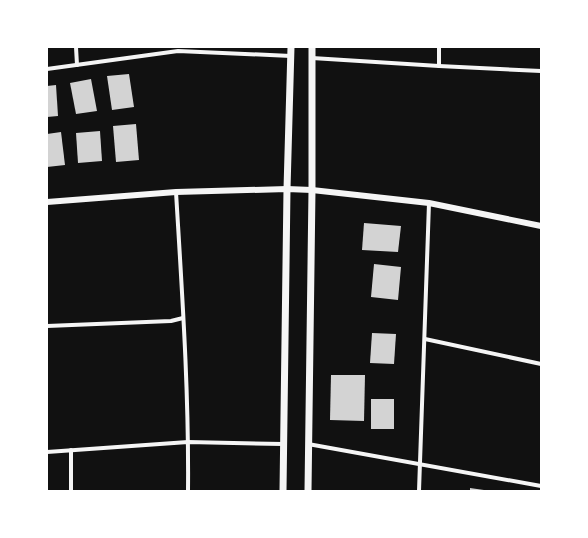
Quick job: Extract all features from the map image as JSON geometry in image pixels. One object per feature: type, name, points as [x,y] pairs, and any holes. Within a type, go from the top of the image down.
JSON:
[{"type":"main road","points":[[283,491],[287,189],[291,47]]},
{"type":"main road","points":[[308,491],[312,190],[312,47]]},
{"type":"street","points":[[76,47],[77,65]]},
{"type":"street","points":[[439,47],[439,66]]},
{"type":"street","points":[[47,69],[178,49],[291,56]]},
{"type":"street","points":[[312,58],[541,71]]},
{"type":"street","points":[[47,202],[176,192],[287,189],[312,190],[429,203],[541,226]]},
{"type":"street","points":[[176,192],[188,442],[188,491]]},
{"type":"street","points":[[419,491],[429,203]]},
{"type":"street","points":[[47,326],[171,321],[183,318]]},
{"type":"street","points":[[425,339],[541,364]]},
{"type":"street","points":[[47,452],[188,442],[283,444]]},
{"type":"street","points":[[308,444],[541,486]]},
{"type":"street","points":[[70,450],[71,491]]},
{"type":"building","points":[[129,74],[134,107],[112,110],[107,76]]},
{"type":"building","points":[[91,79],[97,111],[76,114],[70,83]]},
{"type":"building","points":[[56,85],[58,116],[47,117],[47,86]]},
{"type":"building","points":[[136,124],[139,160],[116,162],[113,126]]},
{"type":"building","points":[[100,131],[102,161],[78,163],[76,133]]},
{"type":"building","points":[[61,132],[65,165],[47,167],[47,134]]},
{"type":"building","points":[[364,223],[401,226],[398,252],[362,250]]},
{"type":"building","points":[[374,264],[401,267],[398,300],[371,297]]},
{"type":"building","points":[[372,333],[396,334],[394,364],[370,363]]},
{"type":"building","points":[[331,375],[365,375],[364,421],[330,420]]},
{"type":"building","points":[[371,399],[394,399],[394,429],[371,429]]},
{"type":"building","points":[[470,488],[484,490],[484,491],[470,491]]}]
